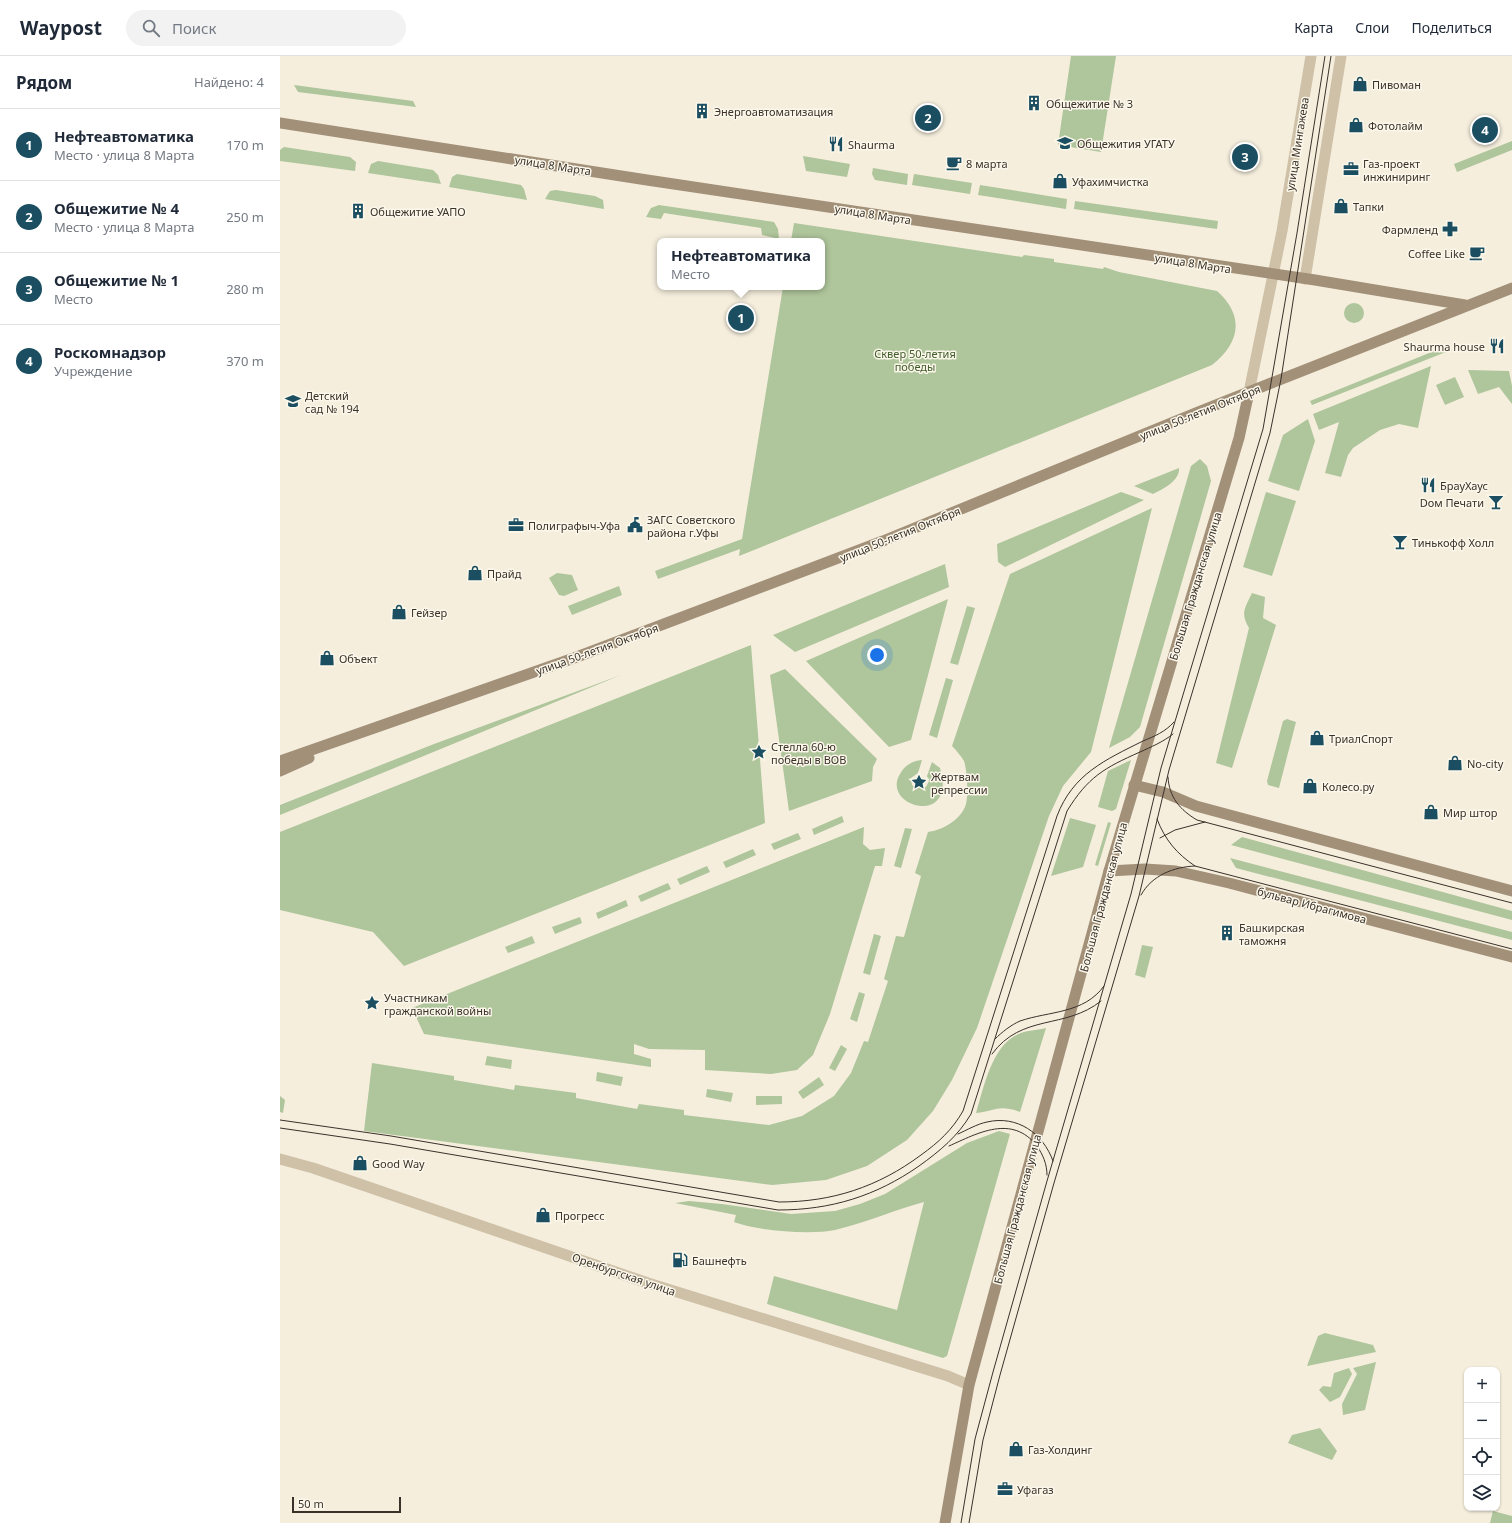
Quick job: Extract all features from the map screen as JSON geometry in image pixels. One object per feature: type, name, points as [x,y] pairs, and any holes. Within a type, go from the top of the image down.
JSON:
[{"type":"main road","name":"улица 8 Марта","points":[[280,123],[1306,279],[1466,305]]},
{"type":"main road","name":"улица 50-летия Октября","points":[[280,761],[574,658],[883,542],[1249,392],[1512,288]]},
{"type":"main road","name":"Большая Гражданская улица","points":[[945,1523],[969,1385],[1109,871],[1239,438],[1249,392]]},
{"type":"main road","points":[[280,771],[366,732]]},
{"type":"main road","points":[[1134,785],[1163,792],[1196,806],[1512,891]]},
{"type":"main road","name":"бульвар Ибрагимова","points":[[1109,871],[1145,869],[1176,871],[1229,883],[1512,957]]},
{"type":"street","name":"улица Мингажева","points":[[1273,274],[1282,231],[1311,56]]},
{"type":"street","points":[[1306,279],[1341,56]]},
{"type":"street","name":"Большая Гражданская улица","points":[[1249,392],[1273,274]]},
{"type":"street","name":"Оренбургская улица","points":[[280,1159],[313,1168],[648,1283],[948,1376],[969,1385]]},
{"type":"green space","points":[[1071,56],[1116,56],[1101,152],[1058,145]]},
{"type":"green space","points":[[294,85],[413,101],[416,107],[298,92]]},
{"type":"green space","points":[[1512,141],[1512,150],[1457,172],[1454,164]]},
{"type":"green space","points":[[284,147],[350,157],[356,162],[355,171],[280,161],[280,150]]},
{"type":"green space","points":[[803,156],[850,164],[847,177],[806,171]]},
{"type":"green space","points":[[378,161],[433,170],[438,175],[441,184],[368,173],[371,164]]},
{"type":"green space","points":[[873,168],[908,174],[907,185],[875,180],[872,174]]},
{"type":"green space","points":[[457,174],[521,185],[524,189],[527,200],[449,187],[452,177]]},
{"type":"green space","points":[[914,174],[972,183],[970,194],[912,185]]},
{"type":"green space","points":[[980,185],[1067,199],[1066,209],[978,195]]},
{"type":"green space","points":[[556,190],[595,196],[603,200],[604,209],[545,199],[550,191]]},
{"type":"green space","points":[[1075,201],[1218,221],[1217,229],[1074,209]]},
{"type":"green space","points":[[659,205],[774,222],[778,229],[779,238],[762,235],[761,228],[664,213],[661,219],[646,217],[651,208]]},
{"type":"green space","name":"Сквер 50-летия победы","points":[[794,223],[1022,257],[1024,255],[1054,259],[1054,262],[1103,269],[1104,267],[1119,272],[1217,291],[1226,300],[1232,310],[1236,329],[1229,348],[1212,365],[739,556],[740,549],[658,579],[655,571],[742,539],[783,290],[825,290],[825,238],[792,238]]},
{"type":"green space","points":[[1354,303],[1361,306],[1364,313],[1361,320],[1354,323],[1347,320],[1344,313],[1347,306]]},
{"type":"green space","points":[[1444,347],[1446,352],[1312,405],[1310,401]]},
{"type":"green space","points":[[1431,366],[1418,428],[1399,424],[1380,430],[1353,448],[1348,455],[1341,477],[1325,473],[1339,422],[1319,430],[1313,414]]},
{"type":"green space","points":[[1468,370],[1509,371],[1512,386],[1512,404],[1499,387],[1478,394]]},
{"type":"green space","points":[[1455,377],[1464,397],[1445,405],[1436,385]]},
{"type":"green space","points":[[1308,419],[1315,441],[1299,491],[1268,481],[1283,435]]},
{"type":"green space","points":[[1200,459],[1207,466],[1211,481],[1140,727],[1130,737],[1109,748],[1191,466]]},
{"type":"green space","points":[[1179,468],[1179,473],[1174,481],[1153,494],[1134,486]]},
{"type":"green space","points":[[1121,492],[1144,500],[1005,567],[998,562],[997,544]]},
{"type":"green space","points":[[1266,492],[1296,501],[1272,576],[1243,567]]},
{"type":"green space","points":[[1152,508],[1091,752],[1063,786],[1049,816],[977,1028],[952,1080],[933,1111],[907,1140],[867,1166],[826,1180],[772,1185],[364,1131],[372,1063],[454,1076],[454,1080],[514,1090],[515,1085],[576,1093],[576,1098],[637,1109],[639,1104],[684,1110],[684,1115],[769,1125],[802,1116],[834,1096],[851,1073],[864,1041],[868,1042],[888,981],[884,979],[896,936],[904,937],[921,876],[915,873],[928,832],[950,824],[959,817],[965,807],[967,777],[965,765],[963,759],[952,746],[1010,574]]},
{"type":"green space","points":[[945,564],[949,587],[795,652],[773,635]]},
{"type":"green space","points":[[557,573],[572,575],[578,590],[564,596],[559,595],[549,578]]},
{"type":"green space","points":[[619,586],[622,595],[572,615],[568,606]]},
{"type":"green space","points":[[1252,593],[1265,597],[1263,618],[1276,625],[1232,768],[1216,763],[1249,628],[1246,623],[1244,610]]},
{"type":"green space","points":[[948,599],[911,740],[889,747],[806,661]]},
{"type":"green space","points":[[967,606],[975,608],[958,665],[950,663]]},
{"type":"green space","points":[[751,645],[765,823],[404,966],[373,932],[280,910],[280,832]]},
{"type":"green space","points":[[785,669],[877,759],[873,767],[872,781],[789,811],[770,675]]},
{"type":"green space","points":[[621,675],[280,815],[280,805],[434,744]]},
{"type":"green space","points":[[946,678],[953,680],[937,738],[929,735]]},
{"type":"green space","points":[[1287,719],[1296,722],[1279,788],[1268,785],[1267,781],[1283,721]]},
{"type":"green space","points":[[922,760],[918,773],[911,778],[912,785],[916,788],[926,787],[929,781],[927,776],[932,762],[940,768],[943,787],[939,799],[930,805],[919,806],[909,802],[900,795],[897,786],[900,774],[904,768],[912,762]]},
{"type":"green space","points":[[1131,760],[1116,809],[1112,811],[1098,807],[1108,771]]},
{"type":"green space","points":[[842,816],[844,822],[814,835],[812,829]]},
{"type":"green space","points":[[1070,818],[1096,825],[1083,867],[1051,876]]},
{"type":"green space","points":[[1108,822],[1111,823],[1098,866],[1095,865]]},
{"type":"green space","points":[[864,827],[863,844],[870,850],[885,848],[882,866],[875,866],[830,1014],[813,1055],[797,1070],[771,1074],[705,1070],[705,1050],[649,1049],[634,1044],[634,1054],[651,1059],[651,1067],[424,1034],[412,1008]]},
{"type":"green space","points":[[905,828],[912,829],[901,868],[894,866]]},
{"type":"green space","points":[[798,833],[801,839],[774,850],[771,844]]},
{"type":"green space","points":[[1242,837],[1512,911],[1512,920],[1231,845]]},
{"type":"green space","points":[[753,849],[756,855],[726,868],[723,862]]},
{"type":"green space","points":[[1230,858],[1512,932],[1512,940],[1236,868]]},
{"type":"green space","points":[[707,866],[710,872],[680,885],[677,879]]},
{"type":"green space","points":[[668,883],[671,889],[641,902],[638,896]]},
{"type":"green space","points":[[626,900],[628,906],[598,919],[596,913]]},
{"type":"green space","points":[[580,917],[582,923],[555,934],[552,927]]},
{"type":"green space","points":[[874,934],[881,936],[870,975],[863,973]]},
{"type":"green space","points":[[532,936],[535,943],[508,953],[505,947]]},
{"type":"green space","points":[[1142,945],[1153,947],[1145,978],[1135,975]]},
{"type":"green space","points":[[859,992],[865,994],[857,1022],[850,1019]]},
{"type":"green space","points":[[1046,1028],[1020,1112],[1002,1108],[976,1113],[986,1079],[996,1056],[1003,1046],[1011,1038],[1021,1033]]},
{"type":"green space","points":[[841,1045],[847,1049],[835,1071],[829,1068]]},
{"type":"green space","points":[[487,1056],[512,1060],[511,1069],[485,1065]]},
{"type":"green space","points":[[597,1072],[623,1077],[621,1086],[596,1081]]},
{"type":"green space","points":[[819,1077],[824,1085],[803,1099],[798,1092]]},
{"type":"green space","points":[[707,1089],[733,1093],[731,1102],[706,1097]]},
{"type":"green space","points":[[280,1096],[285,1100],[283,1113],[280,1112]]},
{"type":"green space","points":[[756,1096],[782,1096],[782,1104],[756,1105]]},
{"type":"green space","points":[[999,1131],[1010,1134],[947,1356],[943,1358],[767,1304],[774,1276],[897,1310],[924,1202],[835,1230],[812,1232],[756,1228],[734,1222],[736,1215],[675,1203],[689,1201],[722,1204],[791,1214],[835,1211],[860,1204],[885,1194],[967,1143]]},
{"type":"green space","points":[[1325,1333],[1373,1345],[1376,1352],[1307,1366],[1318,1336]]},
{"type":"green space","points":[[1376,1362],[1365,1410],[1343,1415],[1342,1404],[1357,1374],[1353,1368]]},
{"type":"green space","points":[[1349,1368],[1352,1374],[1340,1397],[1330,1402],[1319,1390],[1323,1386],[1331,1387],[1334,1373]]},
{"type":"green space","points":[[1320,1428],[1337,1451],[1332,1460],[1288,1443],[1292,1435]]},
{"type":"green space","points":[[1493,1511],[1512,1516],[1512,1523],[1490,1523]]},
{"type":"tram line","points":[[961,1523],[975,1439],[993,1372],[1131,894],[1161,768],[1263,429],[1297,233],[1325,56]]},
{"type":"tram line","points":[[969,1523],[983,1440],[1000,1375],[1054,1183],[1139,896],[1169,770],[1270,433],[1281,379],[1331,56]]},
{"type":"tram line","points":[[280,1120],[391,1136],[779,1202],[836,1196],[871,1184],[905,1166],[928,1150],[950,1130],[963,1111],[1057,816],[1064,801],[1081,779],[1103,762],[1160,733],[1174,722]]},
{"type":"tram line","points":[[280,1128],[390,1144],[778,1210],[835,1204],[886,1186],[903,1177],[934,1155],[948,1143],[971,1114],[1067,811],[1082,790],[1098,775],[1116,763],[1157,744],[1173,734]]},
{"type":"tram line","points":[[1168,777],[1171,791],[1176,802],[1185,812],[1197,820],[1512,903]]},
{"type":"tram line","points":[[1157,819],[1160,827],[1172,846],[1195,866]]},
{"type":"tram line","points":[[1160,838],[1175,830],[1205,822]]},
{"type":"tram line","points":[[1141,895],[1151,882],[1164,873],[1179,868],[1195,866],[1512,949]]},
{"type":"tram line","points":[[995,1039],[1020,1021],[1076,1007],[1087,1002],[1104,986]]},
{"type":"tram line","points":[[992,1054],[1004,1041],[1017,1032],[1030,1027],[1073,1016],[1087,1010],[1101,1001]]},
{"type":"tram line","points":[[958,1134],[987,1122],[1009,1121],[1028,1128],[1036,1135],[1049,1151],[1053,1161]]},
{"type":"tram line","points":[[949,1146],[971,1136],[994,1129],[1017,1131],[1027,1136],[1037,1146],[1044,1160],[1047,1175]]},
{"type":"place","name":"Пивоман","points":[[1360,84]]},
{"type":"place","name":"Общежитие № 3","points":[[1034,103]]},
{"type":"place","name":"Энергоавтоматизация","points":[[702,111]]},
{"type":"place","name":"Общежитие № 4","points":[[928,118]]},
{"type":"place","name":"Фотолайм","points":[[1356,125]]},
{"type":"place","name":"Роскомнадзор","points":[[1485,130]]},
{"type":"place","name":"Общежития УГАТУ","points":[[1065,143]]},
{"type":"place","name":"Shaurma","points":[[836,144]]},
{"type":"place","name":"Общежитие № 1","points":[[1245,157]]},
{"type":"place","name":"8 марта","points":[[954,163]]},
{"type":"place","name":"Газ-проект инжиниринг","points":[[1351,169]]},
{"type":"place","name":"Уфахимчистка","points":[[1060,181]]},
{"type":"place","name":"Тапки","points":[[1341,206]]},
{"type":"place","name":"Общежитие УАПО","points":[[358,211]]},
{"type":"place","name":"Фармленд","points":[[1450,229]]},
{"type":"place","name":"Coffee Like","points":[[1477,253]]},
{"type":"place","name":"Нефтеавтоматика","points":[[741,318]]},
{"type":"place","name":"Shaurma house","points":[[1497,346]]},
{"type":"place","name":"Детский сад № 194","points":[[293,401]]},
{"type":"place","name":"БрауХаус","points":[[1428,485]]},
{"type":"place","name":"Dом Печати","points":[[1496,502]]},
{"type":"place","name":"Полиграфыч-Уфа","points":[[516,525]]},
{"type":"place","name":"ЗАГС Советского района г.Уфы","points":[[635,525]]},
{"type":"place","name":"Тинькофф Холл","points":[[1400,542]]},
{"type":"place","name":"Прайд","points":[[475,573]]},
{"type":"place","name":"Гейзер","points":[[399,612]]},
{"type":"place","name":"Объект","points":[[327,658]]},
{"type":"place","name":"ТриалСпорт","points":[[1317,738]]},
{"type":"place","name":"Стелла 60-ю победы в ВОВ","points":[[759,752]]},
{"type":"place","name":"No-city","points":[[1455,763]]},
{"type":"place","name":"Жертвам репрессии","points":[[919,782]]},
{"type":"place","name":"Колесо.ру","points":[[1310,786]]},
{"type":"place","name":"Мир штор","points":[[1431,812]]},
{"type":"place","name":"Башкирская таможня","points":[[1227,933]]},
{"type":"place","name":"Участникам гражданской войны","points":[[372,1003]]},
{"type":"place","name":"Good Way","points":[[360,1163]]},
{"type":"place","name":"Прогресс","points":[[543,1215]]},
{"type":"place","name":"Башнефть","points":[[680,1260]]},
{"type":"place","name":"Газ-Холдинг","points":[[1016,1449]]},
{"type":"place","name":"Уфагаз","points":[[1005,1489]]}]
